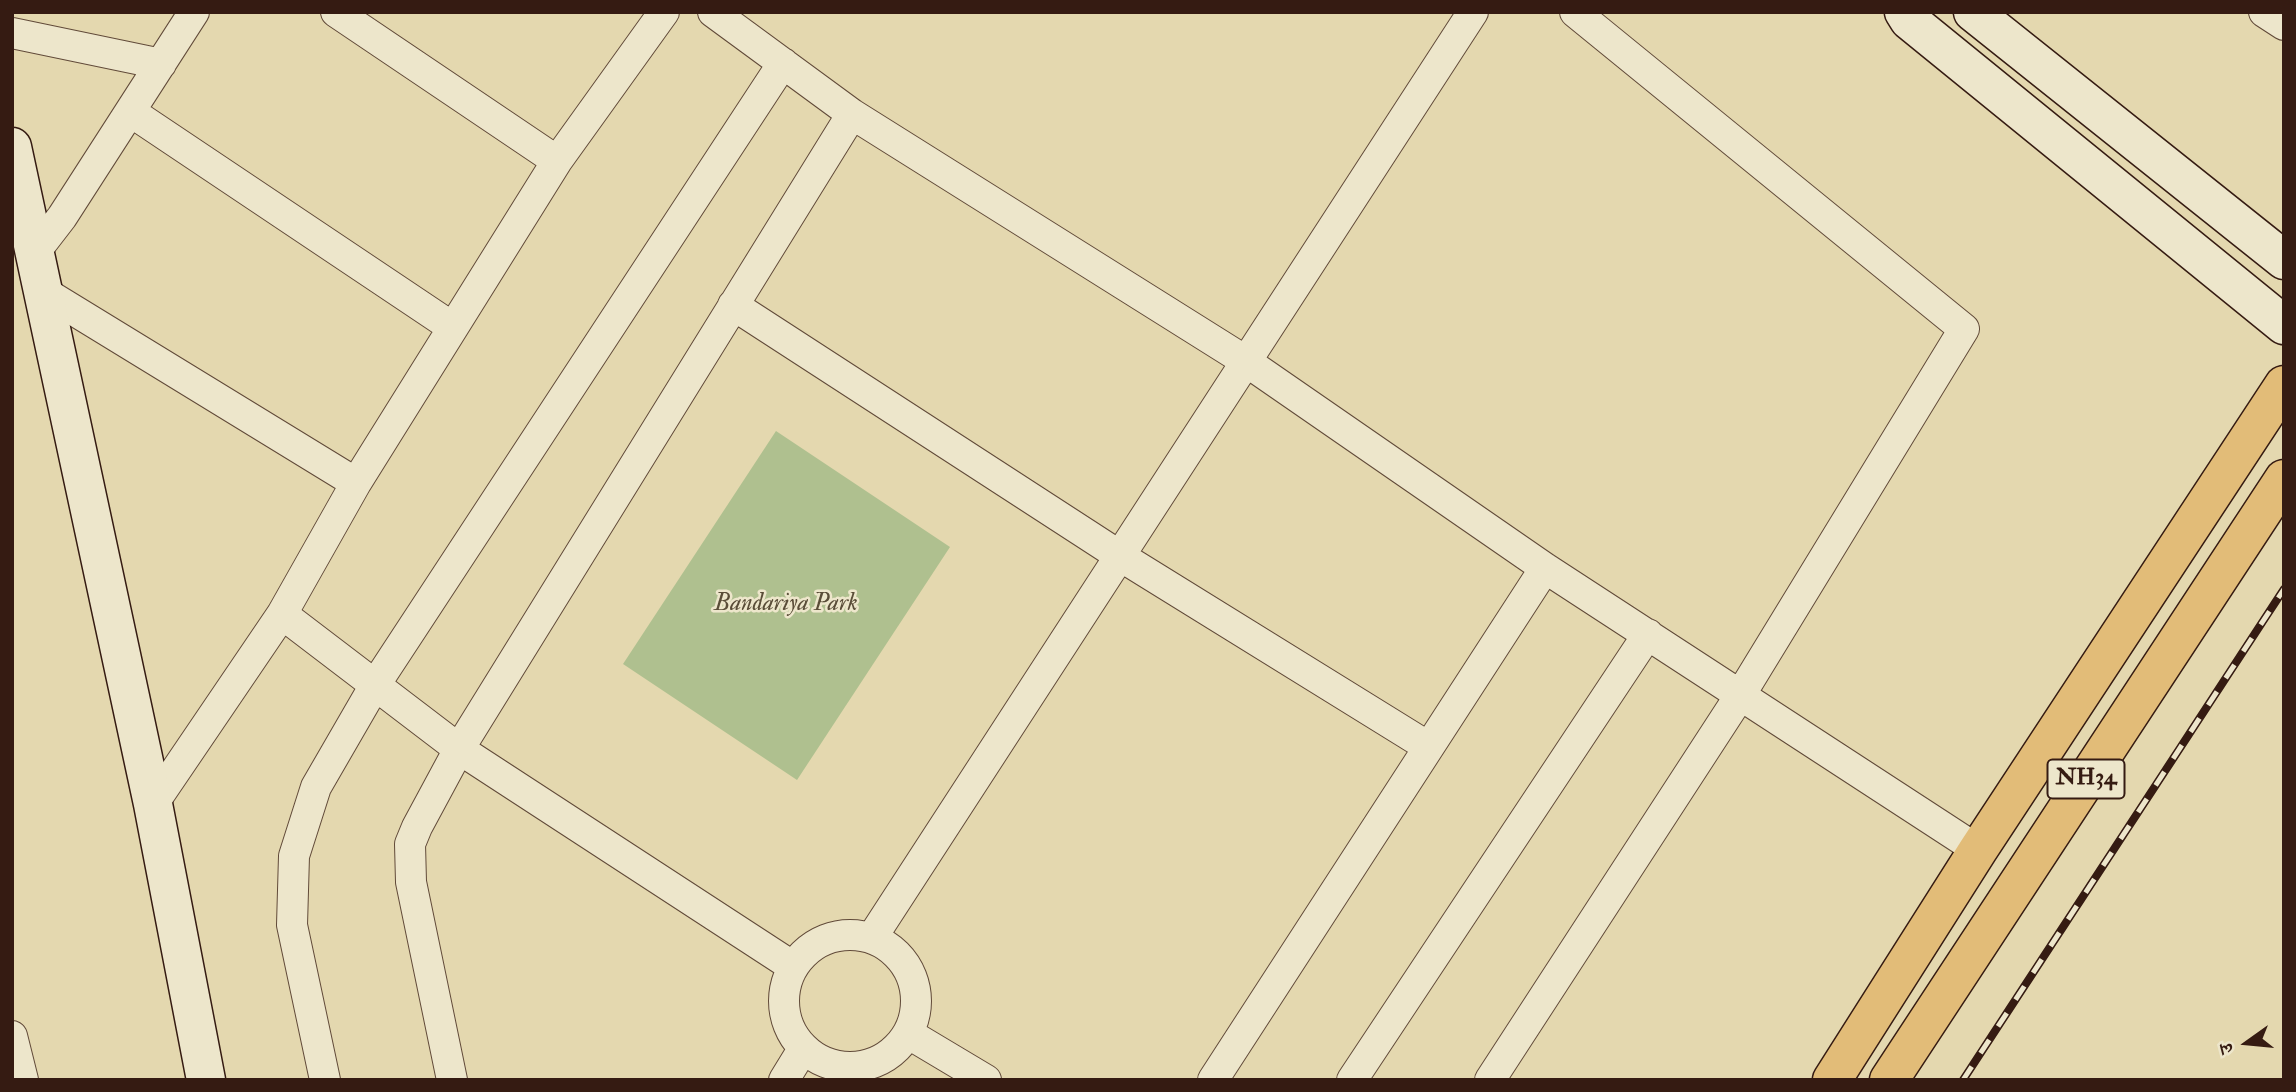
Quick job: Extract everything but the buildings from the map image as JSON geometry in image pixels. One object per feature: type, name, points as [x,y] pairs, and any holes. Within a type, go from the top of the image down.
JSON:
[{"type":"highway","name":"NH34","points":[[1832,1080],[1978,850],[2284,385]]},
{"type":"highway","name":"NH34","points":[[1889,1080],[2284,479]]},
{"type":"street","points":[[35,252],[131,112],[194,12]]},
{"type":"street","points":[[335,12],[557,161]]},
{"type":"street","points":[[153,804],[282,614],[356,483],[557,161],[664,12]]},
{"type":"street","points":[[713,12],[852,114],[1244,360],[1545,568],[1978,850]]},
{"type":"street","points":[[873,936],[1244,360],[1473,12]]},
{"type":"street","points":[[1490,1080],[1741,694],[1964,329],[1575,12]]},
{"type":"street","points":[[1973,12],[2284,260]]},
{"type":"street","points":[[2264,12],[2284,25]]},
{"type":"street","points":[[1908,15],[2284,325]]},
{"type":"street","points":[[12,33],[161,64]]},
{"type":"street","points":[[325,1080],[292,925],[294,856],[316,787],[375,685],[783,63]]},
{"type":"street","points":[[131,112],[452,327]]},
{"type":"street","points":[[452,1080],[411,882],[410,844],[459,749],[852,114]]},
{"type":"street","points":[[12,147],[153,804],[206,1080]]},
{"type":"street","points":[[44,292],[356,483]]},
{"type":"street","points":[[733,305],[1120,556],[1427,746]]},
{"type":"street","points":[[1213,1080],[1427,746],[1545,568]]},
{"type":"street","points":[[282,614],[459,749],[792,966]]},
{"type":"street","points":[[1352,1080],[1648,635]]},
{"type":"street","points":[[873,936],[904,960],[918,996],[909,1034],[889,1057],[860,1068],[829,1065],[803,1049],[787,1024],[783,994],[792,966],[827,937],[873,936]]},
{"type":"street","points":[[909,1034],[986,1080]]},
{"type":"street","points":[[12,1036],[23,1080]]},
{"type":"street","points":[[784,1080],[803,1049]]},
{"type":"green space","name":"Bandariya Park","points":[[776,431],[950,547],[797,780],[623,664]]},
{"type":"railway","points":[[1963,1080],[2284,589]]}]
